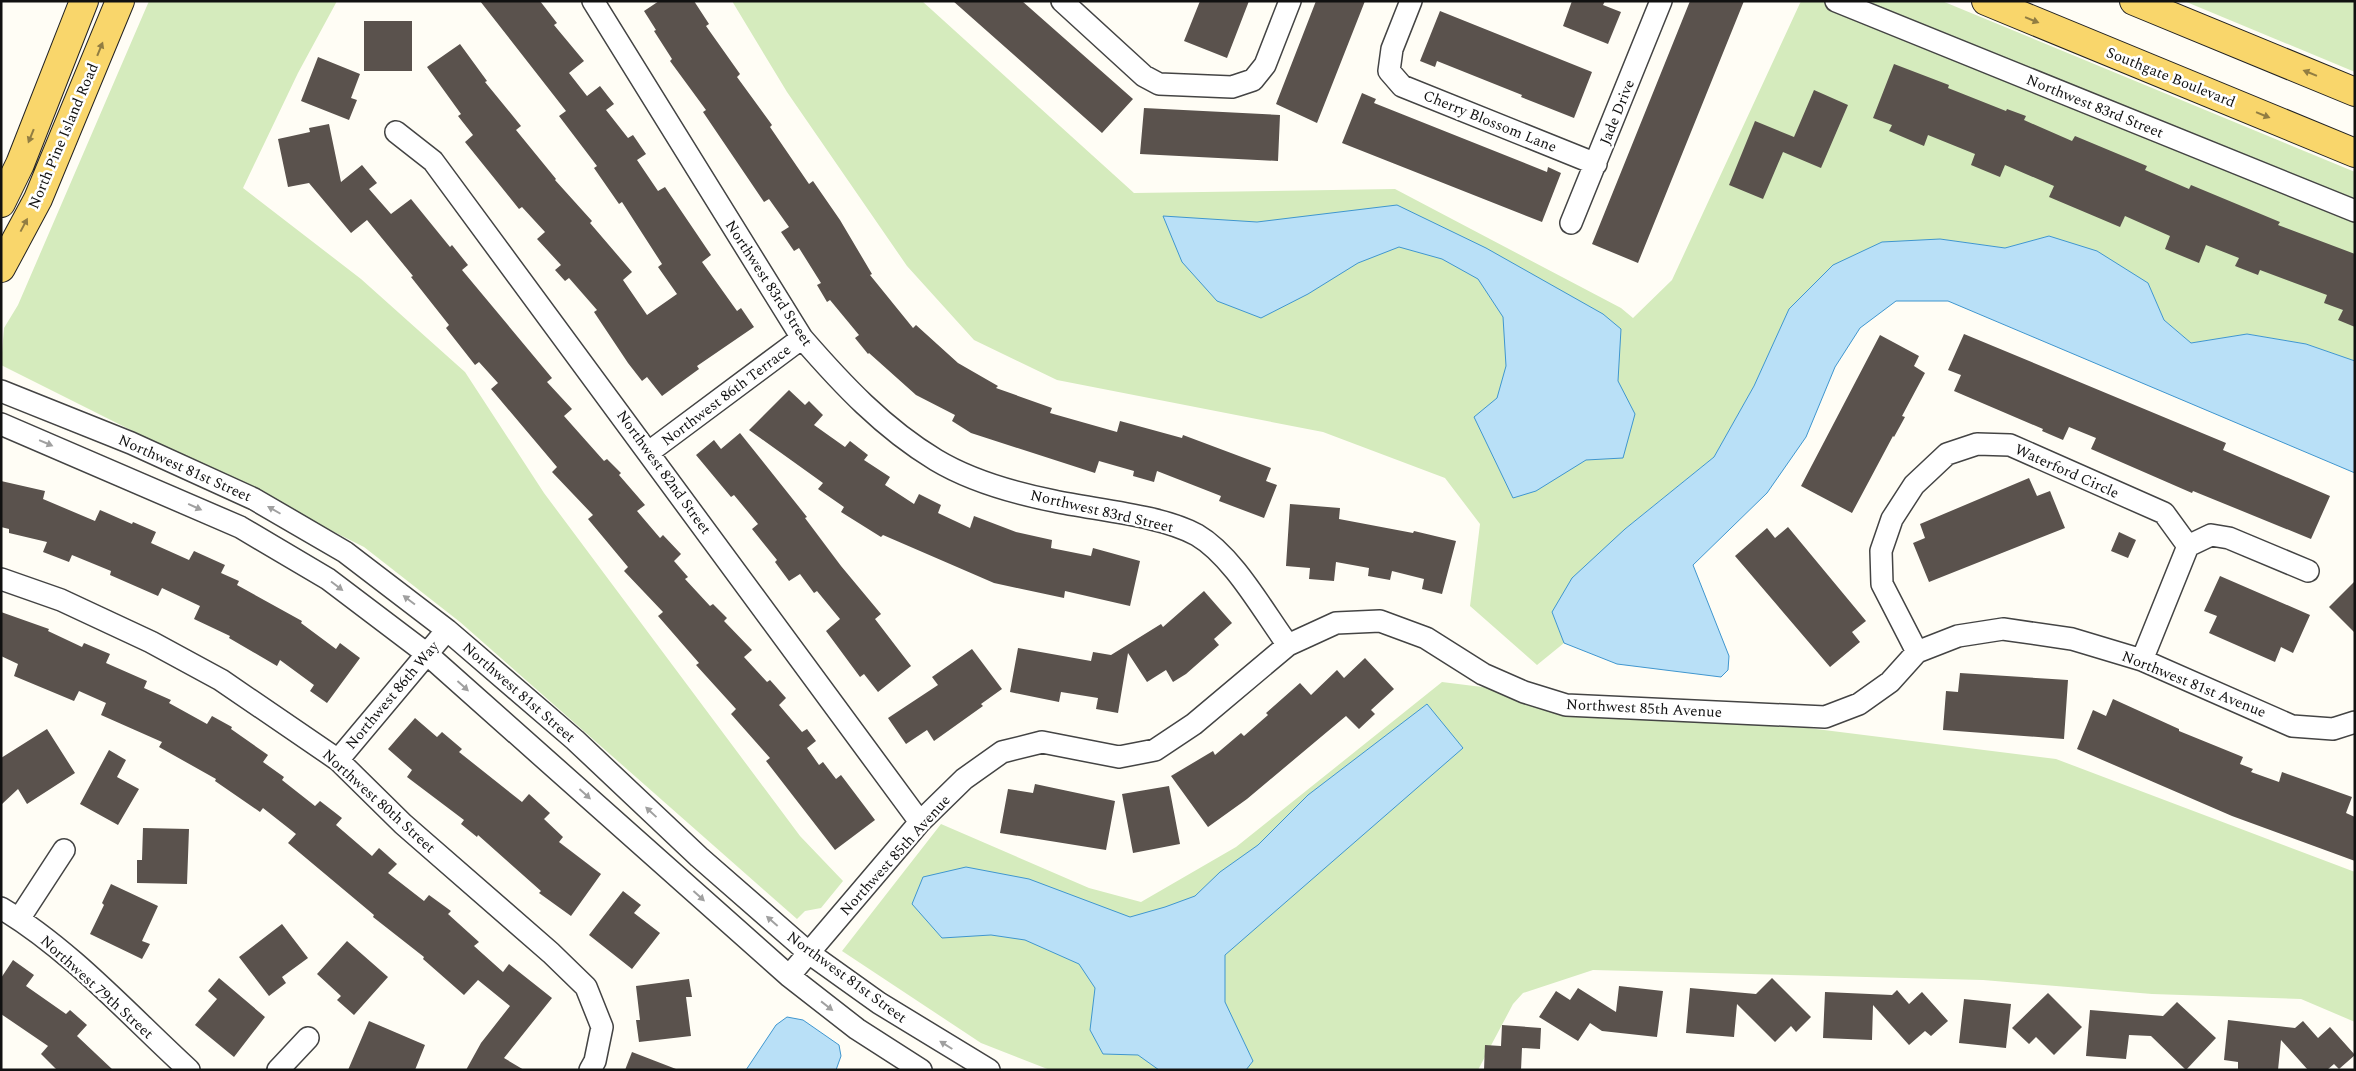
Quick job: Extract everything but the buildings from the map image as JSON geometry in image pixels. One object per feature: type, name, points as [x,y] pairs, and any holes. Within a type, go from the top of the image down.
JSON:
[{"type":"main road","name":"North Pine Island Road","points":[[1,203],[20,164],[84,1]]},
{"type":"main road","name":"North Pine Island Road","points":[[1,268],[38,200],[120,1]]},
{"type":"main road","name":"Southgate Boulevard","points":[[1986,1],[2355,152]]},
{"type":"main road","points":[[2134,1],[2355,92]]},
{"type":"street","name":"Northwest 83rd Street","points":[[593,1],[802,338],[845,387],[882,421],[937,460],[989,484],[1052,501],[1171,524],[1197,535],[1223,555],[1288,645]]},
{"type":"street","points":[[1062,1],[1144,76],[1159,84],[1232,87],[1253,80],[1264,65],[1290,1]]},
{"type":"street","name":"Cherry Blossom Lane","points":[[1411,1],[1392,50],[1389,71],[1402,86],[1596,164]]},
{"type":"street","name":"Jade Drive","points":[[1571,223],[1661,1]]},
{"type":"street","name":"Northwest 83rd Street","points":[[1836,1],[2355,211]]},
{"type":"street","name":"Northwest 82nd Street","points":[[396,132],[433,161],[920,822]]},
{"type":"street","name":"Northwest 86th Terrace","points":[[649,452],[802,338]]},
{"type":"street","name":"Northwest 81st Street","points":[[1,391],[131,443],[254,499],[345,552],[447,630],[575,740],[699,856],[809,953],[880,1003],[989,1070]]},
{"type":"street","name":"Northwest 81st Street","points":[[1,424],[240,527],[328,579],[427,654],[789,976],[857,1029],[921,1070]]},
{"type":"street","name":"Waterford Circle","points":[[1917,652],[1882,584],[1881,551],[1892,518],[1914,485],[1947,454],[1977,444],[2010,445],[2164,513],[2188,546]]},
{"type":"street","points":[[2142,660],[2188,546],[2211,535],[2229,538],[2308,571]]},
{"type":"street","name":"Northwest 80th Street","points":[[1,579],[61,600],[151,642],[221,680],[338,760],[403,824],[551,953],[586,987],[602,1027],[595,1061],[590,1070]]},
{"type":"street","name":"Northwest 85th Avenue","points":[[789,976],[920,822],[964,779],[1002,752],[1042,742],[1119,757],[1155,750],[1194,724],[1288,645],[1336,623],[1380,621],[1426,638],[1483,674],[1524,692],[1566,705],[1826,718],[1859,704],[1890,682],[1917,652]]},
{"type":"street","name":"Northwest 81st Avenue","points":[[1917,652],[1958,636],[2003,629],[2072,639],[2142,660],[2292,726],[2334,728],[2355,722]]},
{"type":"street","name":"Northwest 86th Way","points":[[338,760],[447,630]]},
{"type":"street","points":[[10,913],[64,850]]},
{"type":"street","name":"Northwest 79th Street","points":[[10,913],[82,970],[189,1070]]},
{"type":"street","points":[[278,1070],[308,1038]]},
{"type":"green space","points":[[149,1],[337,1],[298,73],[243,188],[361,279],[465,372],[544,493],[800,836],[843,881],[821,908],[805,911],[797,919],[460,622],[364,547],[1,365],[4,328],[18,305]]},
{"type":"green space","points":[[732,1],[922,1],[1134,193],[1395,189],[1621,308],[1633,318],[1672,280],[1801,1],[1942,1],[2355,172],[2355,361],[2306,344],[2248,334],[2191,343],[2164,320],[2148,283],[2050,236],[2005,248],[1940,239],[1754,386],[1714,457],[1625,529],[1552,612],[1564,643],[1537,665],[1470,606],[1480,524],[1445,478],[1323,432],[1057,380],[974,340],[907,266],[787,92]]},
{"type":"green space","points":[[2184,1],[2355,1],[2355,72]]},
{"type":"green space","points":[[1442,682],[2056,759],[2355,872],[2355,1022],[2301,999],[2152,994],[1983,980],[1593,970],[1523,993],[1513,1004],[1478,1070],[1050,1070],[981,1043],[842,951],[941,824],[1089,888],[1141,902],[1236,847]]},
{"type":"water","points":[[1397,205],[1486,248],[1603,314],[1621,329],[1618,381],[1635,414],[1623,458],[1586,460],[1536,491],[1513,498],[1474,417],[1497,398],[1506,366],[1503,317],[1478,279],[1442,259],[1399,247],[1358,263],[1308,294],[1261,318],[1217,301],[1182,262],[1163,216],[1257,222]]},
{"type":"water","points":[[2049,236],[2097,251],[2148,283],[2164,320],[2191,343],[2247,334],[2306,344],[2355,361],[2355,473],[1948,301],[1896,301],[1860,328],[1835,367],[1806,437],[1767,493],[1693,565],[1729,656],[1728,670],[1721,677],[1617,664],[1564,643],[1552,612],[1572,578],[1625,529],[1714,457],[1754,386],[1789,309],[1833,265],[1882,242],[1940,239],[2005,248]]},
{"type":"water","points":[[1427,704],[1463,748],[1225,955],[1225,1002],[1253,1061],[1246,1070],[1159,1070],[1138,1055],[1103,1054],[1090,1030],[1095,988],[1079,964],[1025,940],[991,935],[942,938],[912,904],[923,877],[966,867],[1029,879],[1130,917],[1195,896],[1220,872],[1258,845],[1308,795]]},
{"type":"water","points":[[787,1017],[803,1020],[839,1045],[841,1056],[836,1070],[746,1070],[776,1025]]}]
